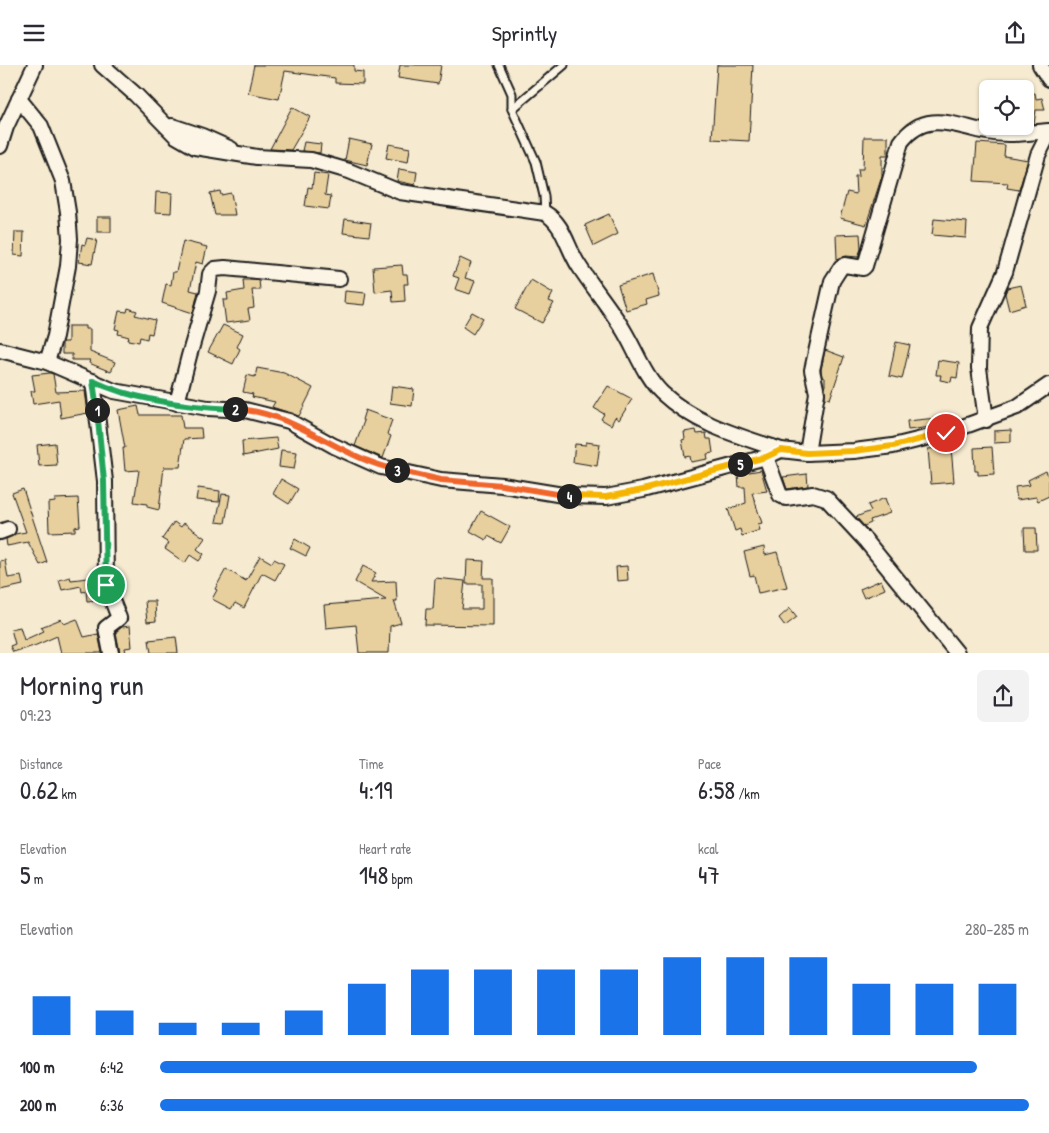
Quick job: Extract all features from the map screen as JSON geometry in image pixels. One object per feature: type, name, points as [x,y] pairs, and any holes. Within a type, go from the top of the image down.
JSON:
[{"type":"street","points":[[0,146],[35,65]]},
{"type":"street","points":[[102,65],[176,136],[195,147],[238,154],[311,159],[349,171],[400,192],[545,213],[554,218],[575,260],[623,329],[640,361],[661,392],[688,411],[721,430],[781,450],[807,453],[893,446],[946,433],[986,420],[1017,407],[1049,385]]},
{"type":"street","points":[[1040,65],[1049,79]]},
{"type":"street","points":[[20,99],[41,126],[63,181],[68,212],[70,239],[68,266],[56,336],[47,362]]},
{"type":"street","points":[[807,453],[818,393],[812,370],[832,281],[841,267],[845,265],[863,268],[865,266],[901,142],[908,133],[923,125],[937,121],[1004,134],[1049,132],[1038,155],[1004,272],[980,328],[979,368],[986,420]]},
{"type":"street","points":[[177,403],[208,291],[210,274],[215,269],[225,268],[339,279]]},
{"type":"street","points":[[0,350],[47,362],[114,391],[208,408],[245,410],[288,421],[334,446],[381,467],[441,480],[502,485],[569,496],[606,497],[634,492],[766,457],[781,450]]},
{"type":"street","points":[[93,381],[104,481],[106,585],[119,618],[106,628],[112,653]]},
{"type":"street","points":[[766,457],[780,495],[786,498],[813,494],[826,499],[866,541],[957,653]]},
{"type":"lane","points":[[500,65],[512,94],[512,109],[536,162],[544,196],[545,213]]},
{"type":"lane","points":[[512,109],[564,65]]},
{"type":"building","points":[[254,65],[354,65],[354,71],[363,72],[363,84],[335,83],[335,78],[285,71],[279,99],[248,93]]},
{"type":"building","points":[[400,65],[441,65],[438,84],[398,78]]},
{"type":"building","points":[[717,65],[753,65],[749,141],[712,139]]},
{"type":"building","points":[[1034,93],[1036,99],[1042,98],[1045,110],[1036,110],[1034,124]]},
{"type":"building","points":[[292,107],[310,117],[291,150],[270,149]]},
{"type":"building","points":[[864,137],[888,137],[888,155],[882,155],[882,176],[866,225],[840,218],[847,192],[856,194],[855,176],[859,176],[858,169],[863,169]]},
{"type":"building","points":[[349,139],[372,144],[367,165],[345,160]]},
{"type":"building","points":[[304,142],[321,144],[320,153],[302,151]]},
{"type":"building","points":[[977,143],[1005,145],[1004,156],[1028,160],[1019,190],[1007,188],[1008,183],[974,181]]},
{"type":"building","points":[[389,144],[410,148],[408,162],[386,158]]},
{"type":"building","points":[[399,169],[417,172],[415,185],[397,181]]},
{"type":"building","points":[[314,173],[328,175],[325,195],[331,196],[329,209],[305,206],[308,187],[312,188]]},
{"type":"building","points":[[220,191],[221,195],[231,193],[235,215],[215,215],[210,193]]},
{"type":"building","points":[[156,192],[172,193],[171,213],[155,212]]},
{"type":"building","points":[[609,214],[618,234],[594,246],[585,225]]},
{"type":"building","points":[[97,217],[111,217],[111,232],[97,232]]},
{"type":"building","points":[[345,219],[371,223],[369,236],[343,233]]},
{"type":"building","points":[[934,219],[967,222],[966,238],[932,235]]},
{"type":"building","points":[[15,232],[24,232],[23,256],[14,255]]},
{"type":"building","points":[[860,234],[861,249],[858,257],[846,256],[837,259],[836,235]]},
{"type":"building","points":[[87,238],[97,240],[92,264],[79,262],[82,244],[85,245]]},
{"type":"building","points":[[183,241],[207,247],[203,264],[196,262],[190,290],[198,292],[193,313],[162,303],[166,284],[171,285],[173,272],[176,272]]},
{"type":"building","points":[[460,258],[471,263],[465,278],[475,281],[470,294],[455,289],[459,278],[453,276]]},
{"type":"building","points":[[402,265],[403,274],[407,274],[408,284],[404,284],[405,301],[393,302],[392,290],[375,292],[373,267]]},
{"type":"building","points":[[653,274],[659,296],[646,300],[647,304],[626,310],[618,285]]},
{"type":"building","points":[[243,280],[259,280],[260,290],[252,290],[254,308],[248,309],[250,320],[226,323],[223,300],[228,300],[227,293],[244,290]]},
{"type":"building","points":[[531,280],[553,293],[549,301],[554,303],[542,323],[515,309]]},
{"type":"building","points":[[1021,285],[1026,305],[1009,310],[1005,294],[1007,288]]},
{"type":"building","points":[[345,291],[366,293],[364,305],[344,303]]},
{"type":"building","points":[[128,308],[137,311],[135,315],[155,320],[152,334],[148,333],[147,339],[140,337],[139,342],[128,340],[129,337],[118,334],[119,330],[115,329],[119,311],[127,312]]},
{"type":"building","points":[[472,312],[483,318],[473,334],[463,327]]},
{"type":"building","points":[[223,325],[243,334],[237,347],[240,349],[233,364],[208,352]]},
{"type":"building","points":[[68,326],[85,326],[85,329],[90,329],[90,352],[115,362],[111,372],[89,363],[90,360],[72,360],[72,354],[62,354],[62,342],[68,342]]},
{"type":"building","points":[[896,342],[910,345],[902,379],[889,376]]},
{"type":"building","points":[[825,350],[844,357],[830,399],[825,398],[825,378],[822,377],[821,370]]},
{"type":"building","points":[[938,360],[959,363],[957,378],[952,377],[951,382],[940,380],[941,375],[936,375]]},
{"type":"building","points":[[257,368],[284,373],[313,388],[299,416],[272,407],[275,402],[252,397],[253,394],[243,392],[247,375],[255,377]]},
{"type":"building","points":[[53,374],[56,392],[85,391],[88,413],[61,418],[59,400],[33,404],[31,391],[35,391],[32,375]]},
{"type":"building","points":[[392,386],[414,389],[412,406],[390,403]]},
{"type":"building","points":[[608,386],[632,399],[619,420],[615,417],[611,425],[601,419],[604,414],[594,408]]},
{"type":"building","points":[[138,406],[140,415],[181,415],[183,428],[201,428],[202,438],[184,439],[180,467],[164,467],[159,510],[147,507],[147,504],[134,502],[139,470],[125,471],[123,448],[125,448],[118,410]]},
{"type":"building","points":[[365,410],[392,420],[387,434],[391,436],[383,458],[355,446],[364,421],[362,420]]},
{"type":"building","points":[[937,418],[938,426],[908,430],[907,421]]},
{"type":"building","points":[[696,430],[697,434],[706,433],[707,439],[711,439],[713,453],[707,454],[708,459],[691,462],[690,456],[685,457],[682,440],[685,439],[684,432]]},
{"type":"building","points":[[1011,430],[1011,442],[994,443],[994,431]]},
{"type":"building","points":[[276,438],[278,449],[243,456],[242,441]]},
{"type":"building","points":[[586,442],[600,444],[597,466],[573,462],[575,444],[586,445]]},
{"type":"building","points":[[55,443],[57,465],[39,466],[37,445]]},
{"type":"building","points":[[951,447],[954,482],[931,484],[928,449]]},
{"type":"building","points":[[992,447],[994,474],[978,475],[978,471],[975,471],[974,448]]},
{"type":"building","points":[[281,450],[297,452],[294,469],[279,467]]},
{"type":"building","points":[[761,470],[767,491],[752,493],[762,523],[758,524],[760,530],[742,536],[740,529],[735,531],[728,509],[746,503],[745,487],[739,487],[738,474]]},
{"type":"building","points":[[1046,471],[1049,478],[1049,496],[1038,501],[1036,497],[1017,500],[1015,487],[1030,485],[1028,480]]},
{"type":"building","points":[[807,474],[808,486],[787,489],[783,477]]},
{"type":"building","points":[[281,479],[298,489],[289,504],[273,494]]},
{"type":"building","points":[[198,488],[220,491],[219,502],[196,500]]},
{"type":"building","points":[[23,489],[47,562],[40,565],[28,542],[7,546],[6,539],[15,534],[26,532],[12,493]]},
{"type":"building","points":[[222,494],[230,495],[225,523],[216,522]]},
{"type":"building","points":[[78,498],[80,526],[75,527],[75,531],[49,532],[48,503],[55,502],[55,499]]},
{"type":"building","points":[[885,498],[890,513],[870,520],[871,523],[864,526],[856,517],[871,511],[868,505]]},
{"type":"building","points":[[481,511],[510,527],[501,543],[488,536],[486,540],[470,531]]},
{"type":"building","points":[[174,522],[181,527],[184,523],[205,538],[197,549],[204,554],[199,561],[190,555],[185,563],[165,549],[169,543],[162,539]]},
{"type":"building","points":[[1024,528],[1036,528],[1037,550],[1025,550]]},
{"type":"building","points":[[295,539],[310,548],[306,556],[290,548]]},
{"type":"building","points":[[764,547],[765,555],[777,552],[787,587],[758,593],[754,575],[750,576],[744,552]]},
{"type":"building","points":[[260,556],[272,563],[274,559],[284,564],[275,580],[262,573],[244,608],[235,603],[231,609],[212,599],[217,590],[215,589],[226,569],[246,581]]},
{"type":"building","points":[[5,560],[8,578],[21,576],[23,585],[0,590],[0,561]]},
{"type":"building","points":[[467,560],[484,561],[483,578],[493,578],[493,626],[425,625],[426,609],[433,609],[435,578],[465,581],[462,609],[482,609],[482,584],[466,584]]},
{"type":"building","points":[[363,566],[376,573],[371,582],[396,581],[397,601],[394,601],[401,623],[390,626],[389,653],[359,653],[356,625],[326,628],[324,605],[386,600],[355,582]]},
{"type":"building","points":[[627,566],[628,580],[617,581],[616,567]]},
{"type":"building","points":[[70,577],[71,580],[97,577],[100,600],[87,601],[86,591],[82,592],[81,586],[62,590],[59,580]]},
{"type":"building","points":[[881,580],[885,589],[864,598],[860,589]]},
{"type":"building","points":[[145,601],[155,601],[156,621],[147,622]]},
{"type":"building","points":[[790,608],[797,617],[785,626],[779,618]]},
{"type":"building","points":[[61,619],[64,624],[77,619],[84,637],[98,634],[102,653],[61,653],[57,636],[34,646],[13,652],[10,646],[15,644],[11,629],[20,627],[24,640],[44,631],[41,627]]},
{"type":"building","points":[[130,626],[132,647],[125,648],[126,653],[120,653],[116,632],[122,627]]},
{"type":"building","points":[[176,637],[178,653],[151,653],[149,640]]},
{"type":"route","points":[[106,585],[104,481],[93,381],[114,391],[208,408],[245,410],[288,421],[334,446],[381,467],[441,480],[502,485],[569,496],[606,497],[643,490],[766,457],[781,450],[807,453],[854,451],[893,446],[946,433]]}]
